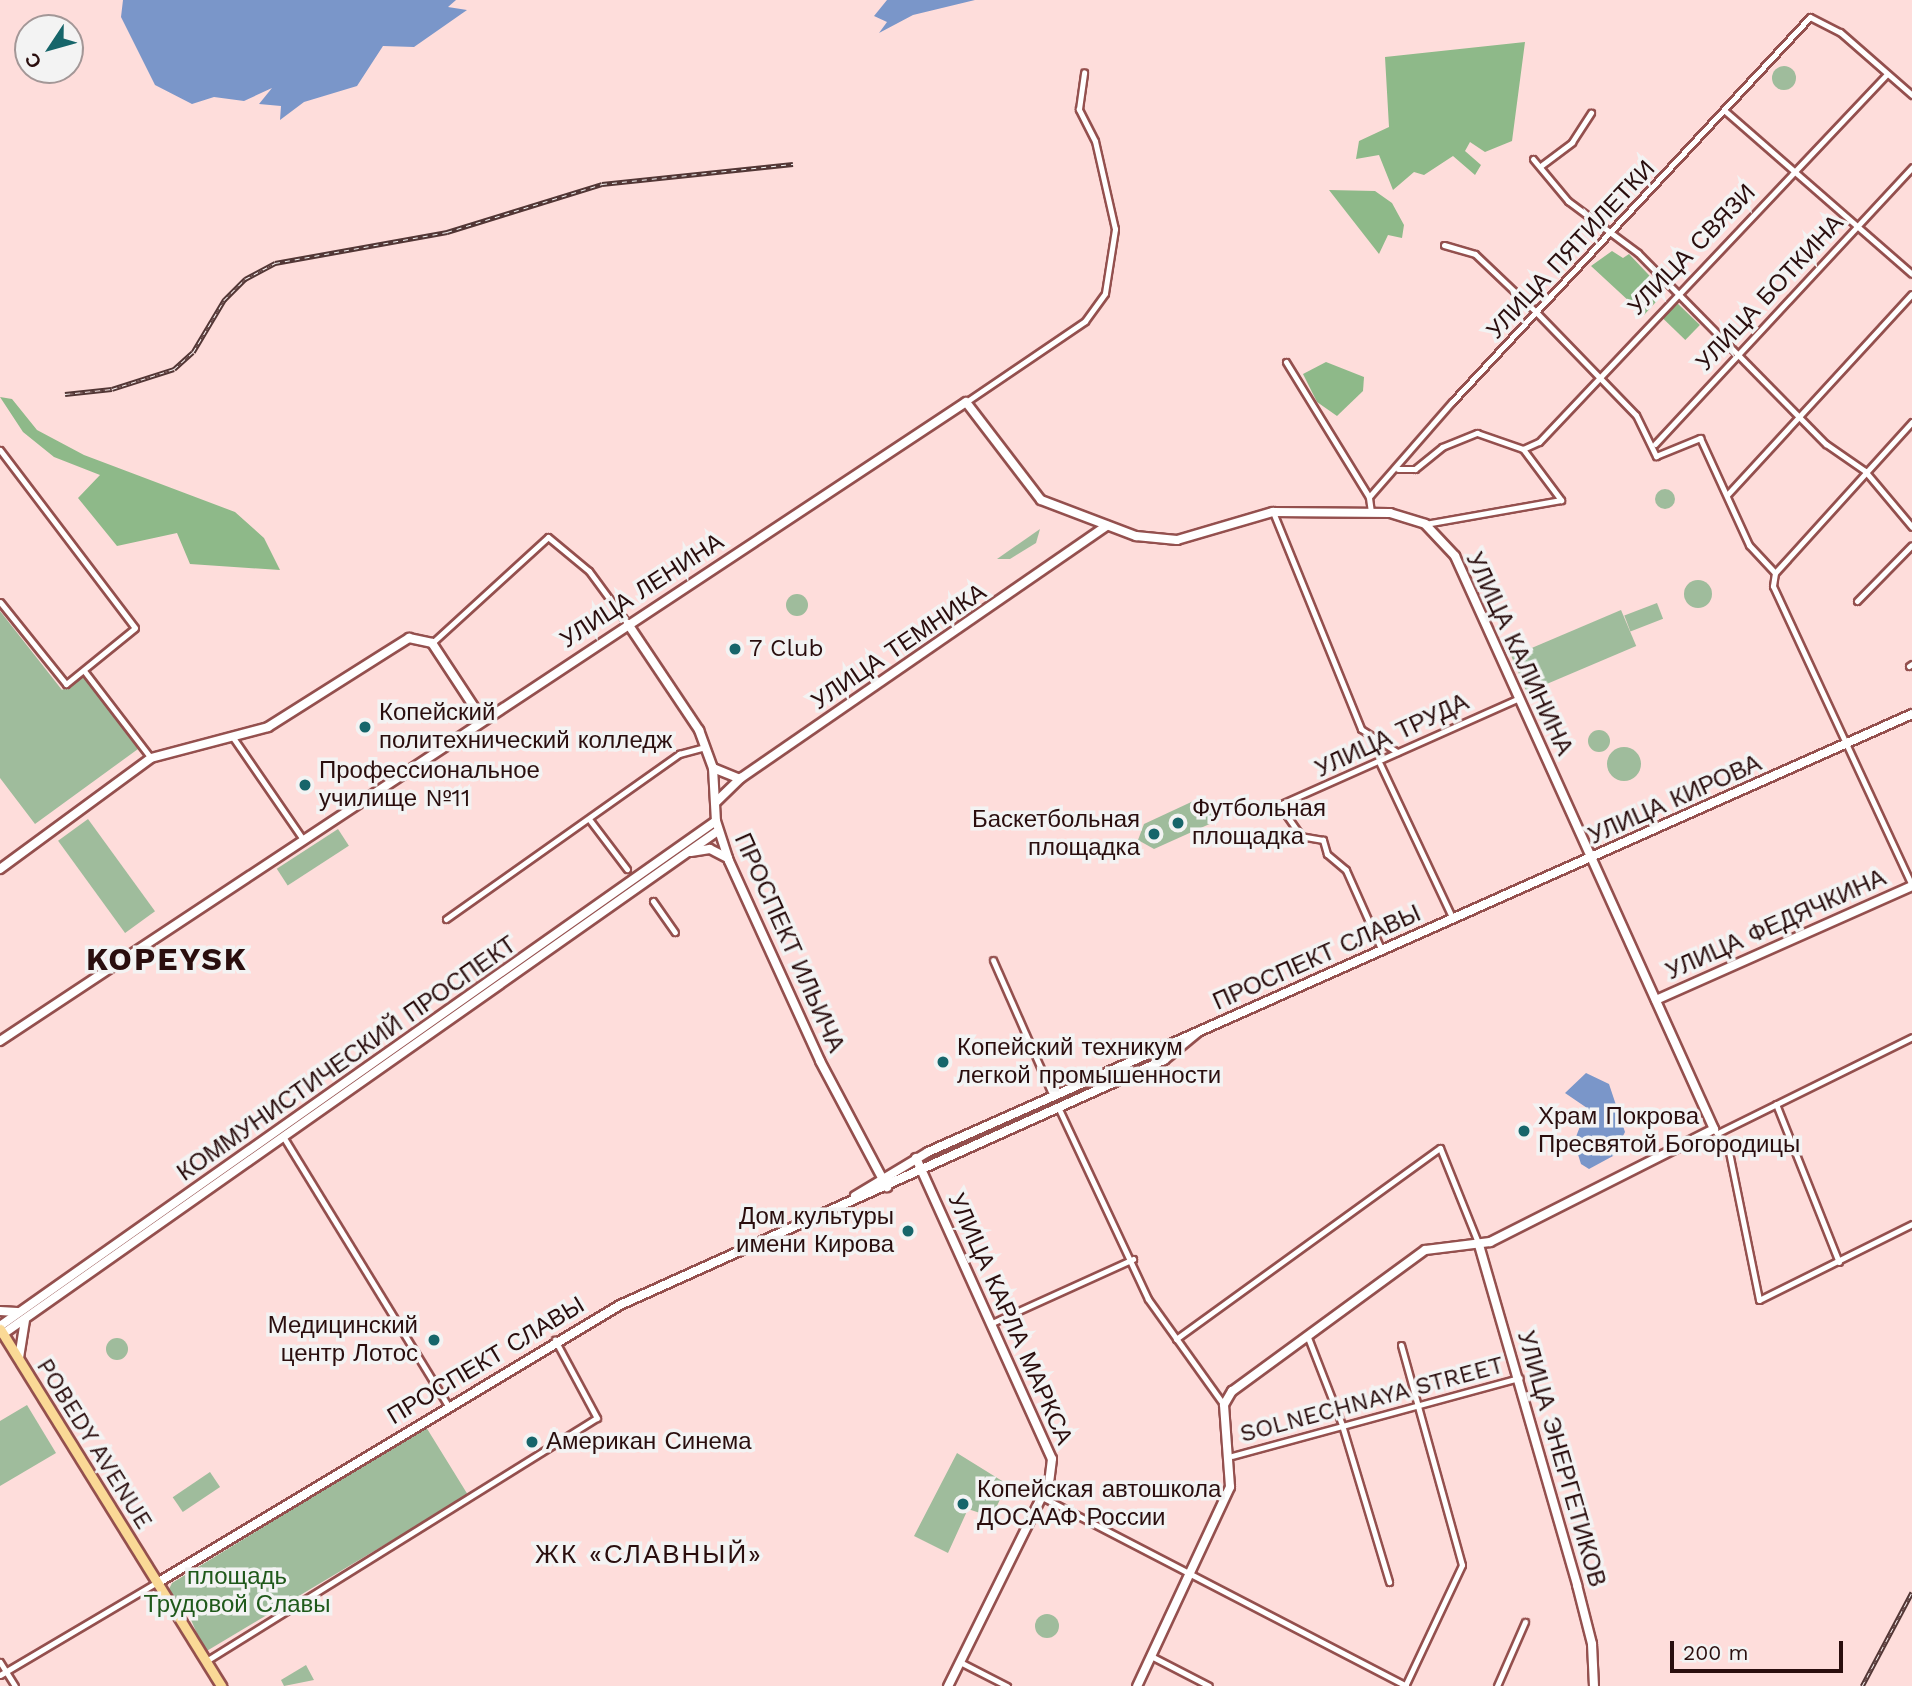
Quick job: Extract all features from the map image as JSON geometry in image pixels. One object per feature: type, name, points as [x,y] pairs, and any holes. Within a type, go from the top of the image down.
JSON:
[{"type":"main road","name":"POBEDY AVENUE","points":[[1,1332],[215,1686]]},
{"type":"main road","name":"POBEDY AVENUE","points":[[1,1332],[155,1584]]},
{"type":"main road","name":"POBEDY AVENUE","points":[[203,1663],[221,1686]]},
{"type":"street","name":"УЛИЦА ПЯТИЛЕТКИ","points":[[1369,497],[1398,469],[1537,313],[1810,17],[1840,32],[1887,74]]},
{"type":"street","name":"УЛИЦА ЛЕНИНА","points":[[0,1041],[302,838],[1085,321],[1105,293],[1115,229],[1096,141],[1079,109],[1084,72]]},
{"type":"street","points":[[1887,74],[1912,95]]},
{"type":"street","name":"УЛИЦА СВЯЗИ","points":[[1523,449],[1539,442],[1673,295],[1887,74]]},
{"type":"street","points":[[1724,110],[1789,173],[1912,274]]},
{"type":"street","points":[[1542,165],[1572,142],[1591,113]]},
{"type":"street","points":[[1533,159],[1542,165],[1568,201],[1608,237],[1638,253],[1673,295],[1736,357],[1852,467],[1865,471],[1912,527]]},
{"type":"street","name":"УЛИЦА БОТКИНА","points":[[1655,443],[1912,167]]},
{"type":"street","points":[[1444,245],[1475,254],[1537,313],[1598,376],[1655,443],[1656,456],[1700,438],[1749,545],[1775,573]]},
{"type":"street","points":[[1727,495],[1912,294]]},
{"type":"street","points":[[1286,362],[1369,497],[1371,512]]},
{"type":"street","points":[[966,402],[1041,500],[1106,526],[1177,540],[1273,512],[1371,512],[1425,524],[1561,500],[1523,449],[1477,433],[1442,447],[1415,469],[1398,469]]},
{"type":"street","points":[[1912,422],[1775,573],[1773,586],[1912,886]]},
{"type":"street","points":[[0,450],[135,628],[85,672],[66,684],[57,680],[0,602]]},
{"type":"street","points":[[1273,512],[1361,729],[1397,752]]},
{"type":"street","name":"УЛИЦА КАЛИНИНА","points":[[1425,524],[1455,556],[1717,1130]]},
{"type":"street","name":"УЛИЦА ТЕМНИКА","points":[[716,802],[741,778],[1106,526]]},
{"type":"street","name":"ПРОСПЕКТ ИЛЬИЧА","points":[[432,643],[537,542],[556,540],[628,624],[706,747],[713,768],[716,821],[728,858],[820,1061],[887,1187]]},
{"type":"street","points":[[1857,601],[1912,545]]},
{"type":"street","points":[[0,869],[151,758],[234,739],[282,720],[403,641],[420,637],[432,643],[482,719]]},
{"type":"street","points":[[85,672],[151,758]]},
{"type":"street","name":"УЛИЦА ТРУДА","points":[[1382,951],[1346,870],[1327,854],[1323,840],[1301,836],[1279,805],[1380,764],[1397,752],[1519,698]]},
{"type":"street","name":"УЛИЦА КИРОВА","points":[[1453,919],[1912,714]]},
{"type":"street","points":[[234,739],[302,838]]},
{"type":"street","points":[[446,919],[679,754],[706,747]]},
{"type":"street","points":[[1380,764],[1453,919]]},
{"type":"street","points":[[713,768],[728,779],[741,778]]},
{"type":"street","points":[[589,819],[627,869]]},
{"type":"street","name":"КОММУНИСТИЧЕСКИЙ ПРОСПЕКТ","points":[[1,1332],[20,1311],[493,986],[716,821]]},
{"type":"street","points":[[493,986],[718,831]]},
{"type":"street","points":[[688,852],[710,849],[728,858]]},
{"type":"street","name":"УЛИЦА ФЕДЯЧКИНА","points":[[1656,1000],[1912,886]]},
{"type":"street","points":[[653,901],[675,932]]},
{"type":"street","name":"ПРОСПЕКТ СЛАВЫ","points":[[849,1200],[881,1176],[916,1158],[1453,919]]},
{"type":"street","points":[[993,960],[1059,1109],[1133,1259],[1148,1299],[1224,1405],[1232,1456],[1222,1512],[1137,1686]]},
{"type":"street","name":"ПРОСПЕКТ СЛАВЫ","points":[[3,1673],[155,1584],[555,1340],[849,1200],[923,1171],[1164,1060],[1197,1033]]},
{"type":"street","points":[[1224,1405],[1232,1391],[1433,1246],[1479,1245],[1912,1037]]},
{"type":"street","points":[[1776,1104],[1839,1262]]},
{"type":"street","points":[[1009,1115],[1015,1129]]},
{"type":"street","points":[[1717,1130],[1740,1195],[1759,1300],[1912,1224]]},
{"type":"street","points":[[1,1332],[25,1320],[281,1134],[448,1406]]},
{"type":"street","points":[[1176,1339],[1440,1148],[1479,1245]]},
{"type":"street","name":"УЛИЦА КАРЛА МАРКСА","points":[[916,1158],[1049,1448],[1053,1470],[948,1686]]},
{"type":"street","name":"УЛИЦА ЭНЕРГЕТИКОВ","points":[[1479,1245],[1520,1378],[1592,1644],[1594,1686]]},
{"type":"street","points":[[992,1323],[1133,1259]]},
{"type":"street","points":[[0,1311],[20,1311]]},
{"type":"street","points":[[19,1359],[25,1320]]},
{"type":"street","points":[[1307,1335],[1342,1425],[1389,1582]]},
{"type":"street","points":[[203,1663],[597,1418],[596,1411],[555,1340]]},
{"type":"street","points":[[1042,1497],[1406,1686],[1462,1565],[1420,1405],[1401,1345]]},
{"type":"street","name":"SOLNECHNAYA STREET","points":[[1232,1456],[1520,1378]]},
{"type":"street","points":[[1497,1686],[1525,1622]]},
{"type":"street","points":[[1151,1656],[1209,1686]]},
{"type":"street","points":[[0,1662],[3,1673],[15,1686]]},
{"type":"street","points":[[959,1662],[1007,1686]]},
{"type":"green space","points":[[1525,42],[1512,141],[1485,152],[1470,142],[1465,151],[1481,165],[1475,175],[1453,156],[1424,175],[1414,172],[1393,190],[1379,155],[1356,159],[1359,141],[1389,127],[1385,57]]},
{"type":"green space","points":[[1784,66],[1792,70],[1796,78],[1792,86],[1784,90],[1776,86],[1772,78],[1776,70]]},
{"type":"green space","points":[[1329,190],[1375,191],[1392,203],[1404,225],[1402,238],[1388,235],[1379,254]]},
{"type":"green space","points":[[1612,251],[1623,258],[1629,254],[1665,292],[1644,315],[1591,266]]},
{"type":"green space","points":[[1674,300],[1700,325],[1685,340],[1659,315]]},
{"type":"green space","points":[[1326,362],[1364,377],[1363,391],[1337,416],[1317,402],[1303,374]]},
{"type":"green space","points":[[0,397],[12,399],[37,430],[84,455],[235,512],[264,538],[280,570],[190,564],[177,533],[117,546],[78,498],[100,475],[54,457],[23,432]]},
{"type":"green space","points":[[1665,489],[1672,492],[1675,499],[1672,506],[1665,509],[1658,506],[1655,499],[1658,492]]},
{"type":"green space","points":[[1040,529],[1036,543],[1010,559],[997,559]]},
{"type":"green space","points":[[1698,580],[1708,584],[1712,594],[1708,604],[1698,608],[1688,604],[1684,594],[1688,584]]},
{"type":"green space","points":[[797,594],[807,601],[808,605],[801,615],[797,616],[787,609],[786,605],[793,595]]},
{"type":"green space","points":[[1657,603],[1663,619],[1630,631],[1624,616]]},
{"type":"green space","points":[[1621,610],[1636,646],[1527,692],[1511,656]]},
{"type":"green space","points":[[0,611],[62,690],[83,676],[138,749],[35,824],[0,778]]},
{"type":"green space","points":[[1599,730],[1607,733],[1610,741],[1607,749],[1599,752],[1591,749],[1588,741],[1591,733]]},
{"type":"green space","points":[[1624,747],[1636,752],[1641,764],[1636,776],[1624,781],[1612,776],[1607,764],[1612,752]]},
{"type":"green space","points":[[1202,797],[1221,807],[1214,822],[1154,849],[1138,840],[1144,824]]},
{"type":"green space","points":[[88,819],[155,911],[125,933],[58,841]]},
{"type":"green space","points":[[338,829],[349,846],[288,886],[277,869]]},
{"type":"green space","points":[[1008,1119],[1011,1125],[935,1164],[932,1158]]},
{"type":"green space","points":[[117,1338],[125,1341],[128,1349],[125,1357],[117,1360],[109,1357],[106,1349],[109,1341]]},
{"type":"green space","points":[[27,1405],[56,1453],[0,1486],[0,1421]]},
{"type":"green space","name":"площадь Трудовой Славы","points":[[426,1427],[468,1495],[205,1652],[185,1606],[178,1610],[167,1593],[172,1583]]},
{"type":"green space","points":[[957,1453],[1007,1484],[992,1517],[968,1509],[948,1553],[914,1536]]},
{"type":"green space","points":[[210,1472],[220,1487],[183,1512],[173,1497]]},
{"type":"green space","points":[[1047,1614],[1055,1618],[1059,1626],[1055,1634],[1047,1638],[1039,1634],[1035,1626],[1039,1618]]},
{"type":"green space","points":[[306,1665],[314,1680],[284,1686],[281,1680]]},
{"type":"water","points":[[123,0],[456,0],[448,7],[467,10],[414,47],[383,46],[357,86],[304,102],[280,120],[281,106],[259,104],[272,88],[244,101],[214,97],[192,104],[155,85],[121,17]]},
{"type":"water","points":[[887,0],[975,0],[913,15],[879,33],[887,22],[874,16]]},
{"type":"water","points":[[1586,1073],[1609,1084],[1625,1132],[1613,1156],[1589,1169],[1581,1164],[1574,1142],[1587,1108],[1565,1093]]},
{"type":"railway","points":[[65,394],[112,389],[174,369],[193,352],[224,300],[245,279],[275,263],[447,232],[602,184],[793,164]]},
{"type":"railway","points":[[1862,1686],[1912,1592]]},
{"type":"place","name":"7 Club","points":[[735,649]]},
{"type":"place","name":"Копейский политехнический колледж","points":[[365,727]]},
{"type":"place","name":"Профессиональное училище №11","points":[[305,785]]},
{"type":"place","name":"Футбольная площадка","points":[[1178,823]]},
{"type":"place","name":"Баскетбольная площадка","points":[[1154,834]]},
{"type":"place","name":"Копейский техникум легкой промышенности","points":[[943,1062]]},
{"type":"place","name":"Храм Покрова Пресвятой Богородицы","points":[[1524,1131]]},
{"type":"place","name":"Дом культуры имени Кирова","points":[[908,1231]]},
{"type":"place","name":"Медицинский центр Лотос","points":[[434,1340]]},
{"type":"place","name":"Американ Синема","points":[[532,1442]]},
{"type":"place","name":"Копейская автошкола ДОСААФ России","points":[[963,1504]]},
{"type":"district","name":"KOPEYSK","points":[[167,959]]},
{"type":"district","name":"ЖК «СЛАВНЫЙ»","points":[[649,1555]]}]
